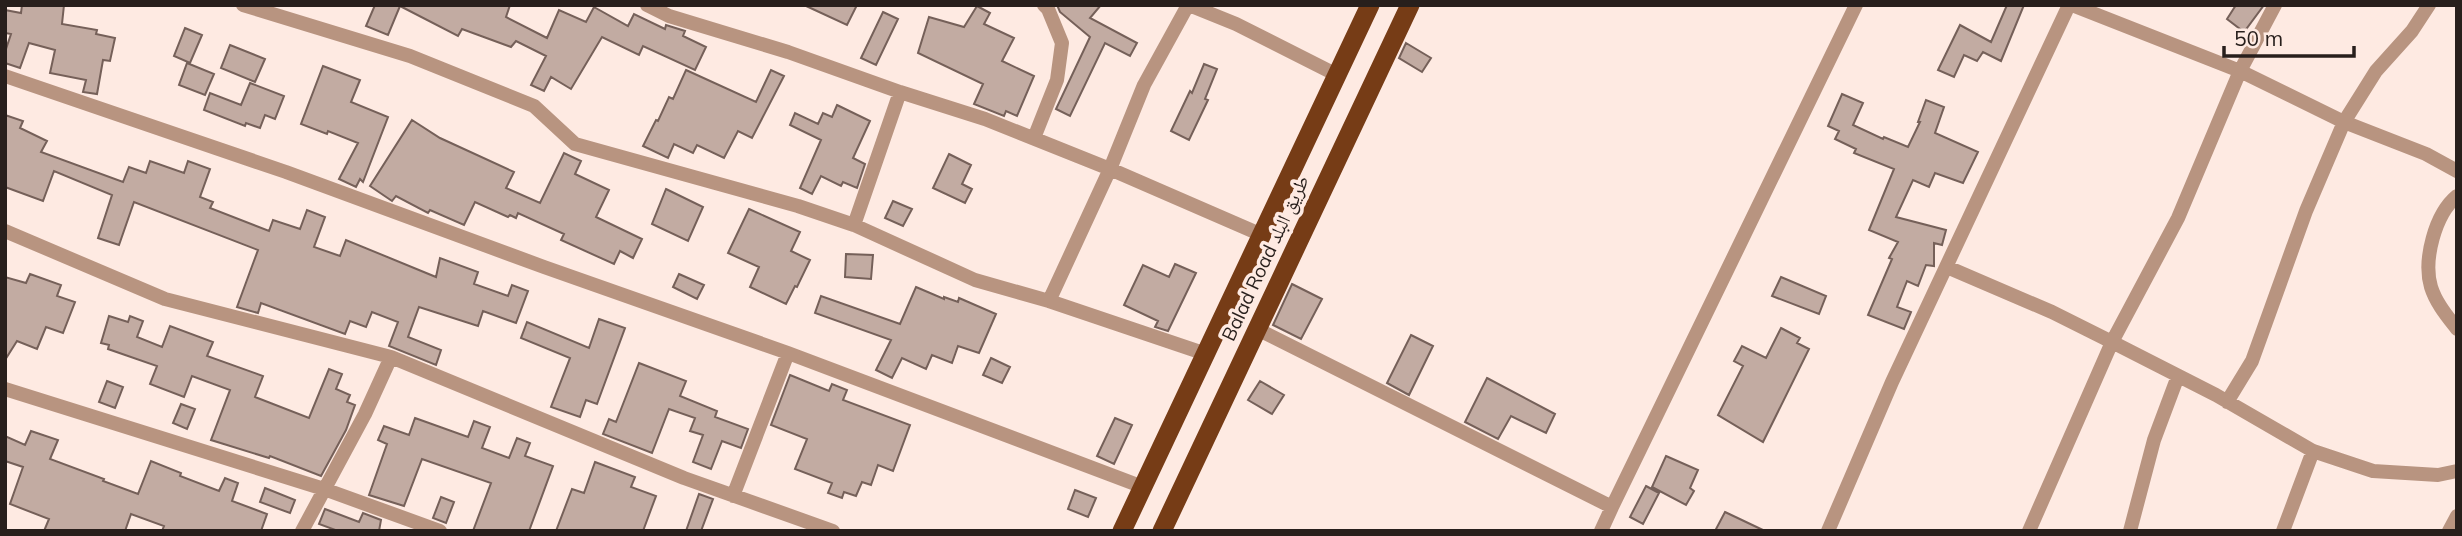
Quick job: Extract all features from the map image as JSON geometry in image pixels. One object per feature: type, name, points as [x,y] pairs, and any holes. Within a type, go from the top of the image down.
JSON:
[{"type":"highway","name":"Balad Road طريق البلد","points":[[1122,531],[1370,5]]},
{"type":"highway","name":"Balad Road طريق البلد","points":[[1162,531],[1410,5]]},
{"type":"street","points":[[243,5],[410,56],[534,106],[575,144],[798,206],[854,225],[975,280],[1049,301],[1206,354]]},
{"type":"street","points":[[647,5],[669,16],[788,52],[985,119],[1110,169],[1262,235]]},
{"type":"street","points":[[1034,138],[1056,80],[1062,43],[1044,5]]},
{"type":"street","points":[[1049,301],[1110,169],[1144,85],[1189,5],[1236,24],[1337,75]]},
{"type":"street","points":[[1601,531],[1856,5]]},
{"type":"street","points":[[1828,531],[1892,382],[2070,5],[2240,71],[2344,122],[2426,155],[2457,171]]},
{"type":"street","points":[[2029,531],[2112,342],[2178,218],[2240,71],[2275,5]]},
{"type":"street","points":[[2227,402],[2252,361],[2306,211],[2344,122],[2376,71],[2412,31],[2429,5]]},
{"type":"street","points":[[5,76],[273,168],[788,353],[1143,487]]},
{"type":"street","points":[[854,225],[900,92]]},
{"type":"street","points":[[2457,197],[2445,205],[2433,234],[2430,263],[2431,285],[2444,313],[2457,329]]},
{"type":"street","points":[[5,231],[165,299],[391,357],[733,496],[833,531]]},
{"type":"street","points":[[1947,267],[2052,312],[2112,342],[2313,451],[2373,471],[2438,475],[2457,471]]},
{"type":"street","points":[[1257,329],[1612,506]]},
{"type":"street","points":[[733,496],[788,353]]},
{"type":"street","points":[[302,531],[365,414],[391,357]]},
{"type":"street","points":[[2130,531],[2154,440],[2178,376]]},
{"type":"street","points":[[5,389],[324,489],[440,531]]},
{"type":"street","points":[[2283,531],[2313,451]]},
{"type":"street","points":[[2449,531],[2457,516]]},
{"type":"building","points":[[22,5],[64,5],[62,24],[97,30],[96,34],[115,38],[110,61],[103,60],[97,94],[83,92],[86,80],[50,73],[55,50],[29,43],[20,68],[5,63],[5,52],[11,34],[5,33],[5,10],[21,13]]},
{"type":"building","points":[[375,5],[510,5],[506,17],[547,38],[559,10],[586,22],[594,7],[628,26],[634,14],[665,29],[666,25],[685,31],[683,36],[706,47],[695,70],[643,46],[639,55],[602,37],[571,89],[551,77],[544,91],[531,85],[546,56],[516,41],[511,47],[462,29],[458,36],[400,6],[388,35],[366,26]]},
{"type":"building","points":[[804,5],[857,5],[847,25]]},
{"type":"building","points":[[1057,5],[1101,5],[1090,18],[1137,43],[1130,56],[1105,43],[1070,116],[1056,109],[1090,37],[1060,12]]},
{"type":"building","points":[[2007,5],[2024,5],[2001,61],[1983,52],[1977,61],[1964,55],[1954,77],[1938,70],[1960,25],[1991,42]]},
{"type":"building","points":[[2236,5],[2264,5],[2244,32],[2227,19]]},
{"type":"building","points":[[977,6],[990,13],[984,24],[1014,38],[1002,61],[1034,76],[1017,116],[1006,111],[1004,116],[974,104],[983,84],[918,53],[929,17],[964,27]]},
{"type":"building","points":[[883,12],[898,19],[876,65],[861,58]]},
{"type":"building","points":[[185,28],[202,35],[190,63],[174,56]]},
{"type":"building","points":[[1406,43],[1431,58],[1422,72],[1399,58]]},
{"type":"building","points":[[230,45],[265,59],[255,82],[221,68]]},
{"type":"building","points":[[187,63],[214,74],[205,95],[179,85]]},
{"type":"building","points":[[1204,64],[1217,69],[1205,99],[1208,100],[1189,140],[1171,131]]},
{"type":"building","points":[[323,66],[360,80],[351,102],[388,117],[363,182],[360,179],[356,187],[339,179],[358,143],[301,124]]},
{"type":"building","points":[[686,70],[756,102],[771,70],[784,76],[752,138],[738,131],[724,158],[697,145],[693,153],[674,144],[668,158],[643,146],[669,97],[673,99]]},
{"type":"building","points":[[250,83],[284,96],[275,119],[265,115],[260,128],[246,123],[245,126],[204,110],[210,93],[241,105]]},
{"type":"building","points":[[1842,94],[1863,103],[1853,125],[1908,147],[1920,122],[1926,100],[1944,107],[1935,133],[1978,152],[1963,183],[1935,173],[1929,187],[1913,180],[1896,217],[1946,230],[1942,245],[1934,243],[1934,266],[1926,265],[1918,286],[1907,281],[1897,307],[1911,312],[1904,329],[1868,315],[1892,259],[1889,258],[1898,242],[1869,230],[1894,169],[1854,153],[1856,149],[1835,139],[1839,131],[1828,126]]},
{"type":"building","points":[[837,105],[870,121],[853,158],[865,164],[857,188],[843,182],[841,186],[821,176],[812,194],[800,188],[821,140],[790,125],[795,113],[818,124],[823,113],[832,117]]},
{"type":"building","points":[[5,115],[23,121],[20,128],[47,141],[41,152],[123,182],[129,167],[146,173],[150,161],[184,173],[188,161],[210,169],[200,197],[213,202],[210,208],[269,231],[273,220],[300,229],[307,210],[325,217],[314,247],[340,256],[346,240],[436,277],[440,258],[478,272],[474,284],[508,296],[512,285],[528,291],[516,323],[483,311],[478,326],[419,307],[408,337],[441,350],[436,365],[389,346],[398,322],[372,312],[366,327],[350,321],[345,334],[261,303],[258,313],[237,307],[258,250],[134,202],[119,245],[98,238],[112,195],[54,171],[43,201],[5,187]]},
{"type":"building","points":[[412,120],[440,138],[514,172],[506,188],[540,203],[564,153],[581,161],[575,174],[609,190],[596,217],[642,239],[633,258],[620,251],[614,264],[561,240],[564,234],[518,213],[516,218],[510,215],[508,217],[475,202],[464,225],[430,210],[428,213],[396,196],[392,201],[370,186]]},
{"type":"building","points":[[949,154],[971,165],[962,184],[972,189],[965,203],[933,188]]},
{"type":"building","points":[[666,189],[703,207],[688,241],[652,224]]},
{"type":"building","points":[[893,201],[912,209],[903,226],[885,218]]},
{"type":"building","points":[[749,209],[800,232],[791,251],[810,260],[786,304],[750,287],[759,267],[728,253]]},
{"type":"building","points":[[846,254],[873,255],[871,279],[845,277]]},
{"type":"building","points":[[1175,264],[1196,273],[1168,331],[1155,327],[1158,321],[1124,305],[1143,265],[1169,277]]},
{"type":"building","points":[[30,274],[61,285],[57,296],[75,302],[63,333],[46,327],[37,349],[17,341],[5,360],[5,277],[26,283]]},
{"type":"building","points":[[679,274],[704,285],[697,299],[673,287]]},
{"type":"building","points":[[1781,277],[1826,296],[1819,314],[1772,296]]},
{"type":"building","points":[[1292,284],[1322,299],[1301,339],[1273,325]]},
{"type":"building","points":[[916,287],[944,299],[958,302],[959,298],[996,314],[979,353],[958,346],[952,363],[932,355],[926,369],[902,358],[892,378],[876,370],[891,340],[815,313],[821,296],[900,324]]},
{"type":"building","points":[[109,316],[128,322],[130,316],[143,321],[137,337],[162,347],[170,326],[213,342],[207,356],[263,376],[255,397],[309,418],[329,369],[342,374],[336,389],[350,395],[347,402],[355,405],[346,430],[321,476],[270,456],[269,458],[211,440],[230,390],[192,376],[184,397],[150,384],[157,366],[108,349],[109,345],[101,343]]},
{"type":"building","points":[[599,319],[625,328],[597,404],[586,400],[580,417],[551,407],[570,358],[521,338],[527,322],[589,348]]},
{"type":"building","points":[[1781,328],[1800,338],[1797,343],[1809,349],[1763,442],[1718,415],[1743,366],[1734,361],[1742,346],[1766,358]]},
{"type":"building","points":[[1411,335],[1433,346],[1409,395],[1387,383]]},
{"type":"building","points":[[991,358],[1010,367],[1002,383],[983,375]]},
{"type":"building","points":[[639,363],[686,381],[680,396],[717,411],[715,417],[748,429],[741,448],[722,441],[711,469],[693,462],[703,435],[690,431],[695,418],[669,409],[652,453],[603,434],[609,419],[616,422]]},
{"type":"building","points":[[790,375],[829,391],[832,384],[847,390],[843,400],[910,425],[893,471],[878,465],[871,485],[862,482],[856,496],[844,492],[842,498],[828,493],[832,483],[795,469],[807,439],[771,425]]},
{"type":"building","points":[[1487,378],[1555,414],[1546,433],[1511,416],[1498,439],[1465,422]]},
{"type":"building","points":[[107,381],[123,387],[115,408],[99,402]]},
{"type":"building","points":[[1260,381],[1284,395],[1272,414],[1248,400]]},
{"type":"building","points":[[181,404],[195,409],[187,429],[173,423]]},
{"type":"building","points":[[415,418],[468,437],[474,421],[490,427],[482,448],[509,458],[517,438],[530,443],[525,456],[553,466],[529,531],[473,531],[491,483],[422,459],[404,506],[369,495],[387,444],[378,440],[384,426],[409,435]]},
{"type":"building","points":[[1115,418],[1132,425],[1114,464],[1097,456]]},
{"type":"building","points":[[31,431],[58,440],[50,459],[138,494],[151,461],[219,491],[225,478],[238,483],[232,501],[267,514],[261,531],[162,531],[164,526],[131,514],[125,531],[44,531],[49,519],[10,504],[23,467],[5,461],[5,436],[25,445]]},
{"type":"building","points":[[1666,456],[1698,470],[1690,488],[1694,491],[1686,505],[1652,487]]},
{"type":"building","points":[[595,462],[635,477],[631,487],[656,496],[643,531],[556,531],[572,489],[584,493]]},
{"type":"building","points":[[1646,486],[1659,493],[1643,524],[1630,517]]},
{"type":"building","points":[[265,488],[295,500],[290,513],[260,502]]},
{"type":"building","points":[[1075,490],[1096,498],[1088,517],[1068,509]]},
{"type":"building","points":[[699,494],[713,499],[701,531],[686,531]]},
{"type":"building","points":[[441,497],[454,502],[446,523],[433,518]]},
{"type":"building","points":[[325,509],[359,522],[363,513],[381,520],[379,531],[338,531],[319,524]]},
{"type":"building","points":[[1725,512],[1765,531],[1715,531]]}]
